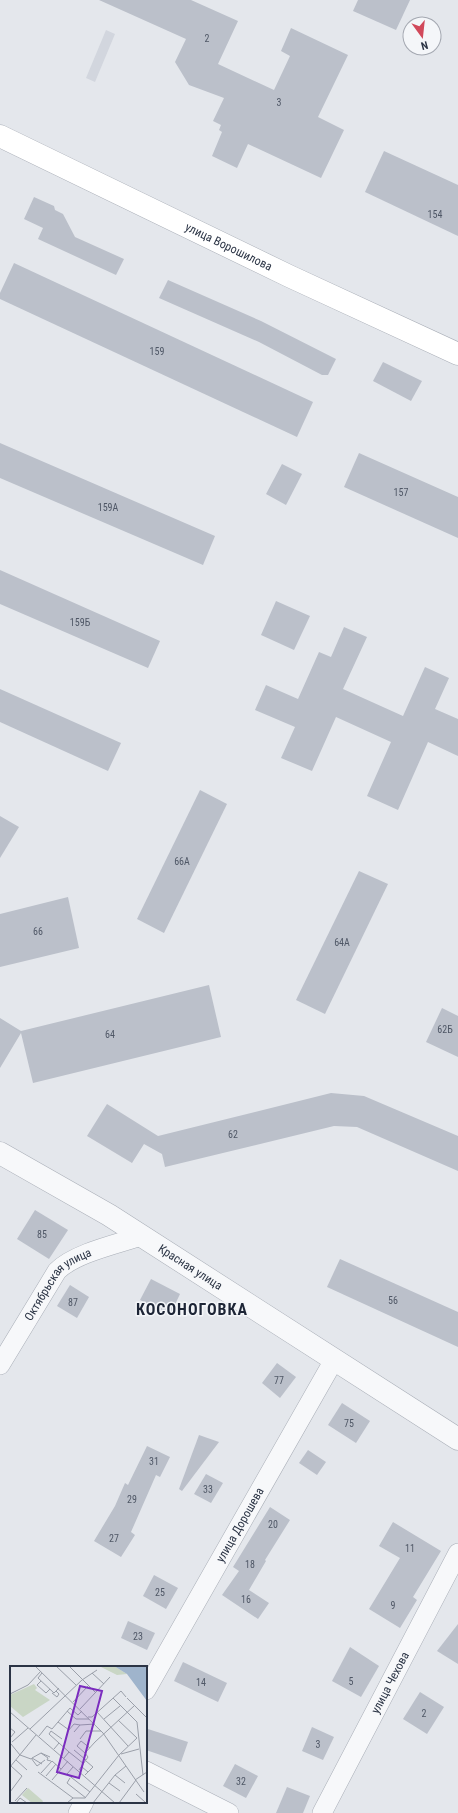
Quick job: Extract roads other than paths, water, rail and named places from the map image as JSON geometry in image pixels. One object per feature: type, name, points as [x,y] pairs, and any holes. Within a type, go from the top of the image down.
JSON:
[{"type":"main road","name":"улица Ворошилова","points":[[0,136],[289,276],[458,354]]},
{"type":"street","name":"Красная улица","points":[[0,1153],[109,1215],[458,1438]]},
{"type":"street","name":"Октябрьская улица","points":[[0,1365],[57,1271],[63,1265],[78,1257],[141,1236]]},
{"type":"street","name":"улица Дорошева","points":[[147,1688],[334,1360]]},
{"type":"street","name":"улица Чехова","points":[[322,1813],[458,1553]]},
{"type":"street","points":[[147,1771],[229,1813]]},
{"type":"street","points":[[78,1813],[83,1803]]},
{"type":"district","name":"КОСОНОГОВКА","points":[[192,1309]]}]
